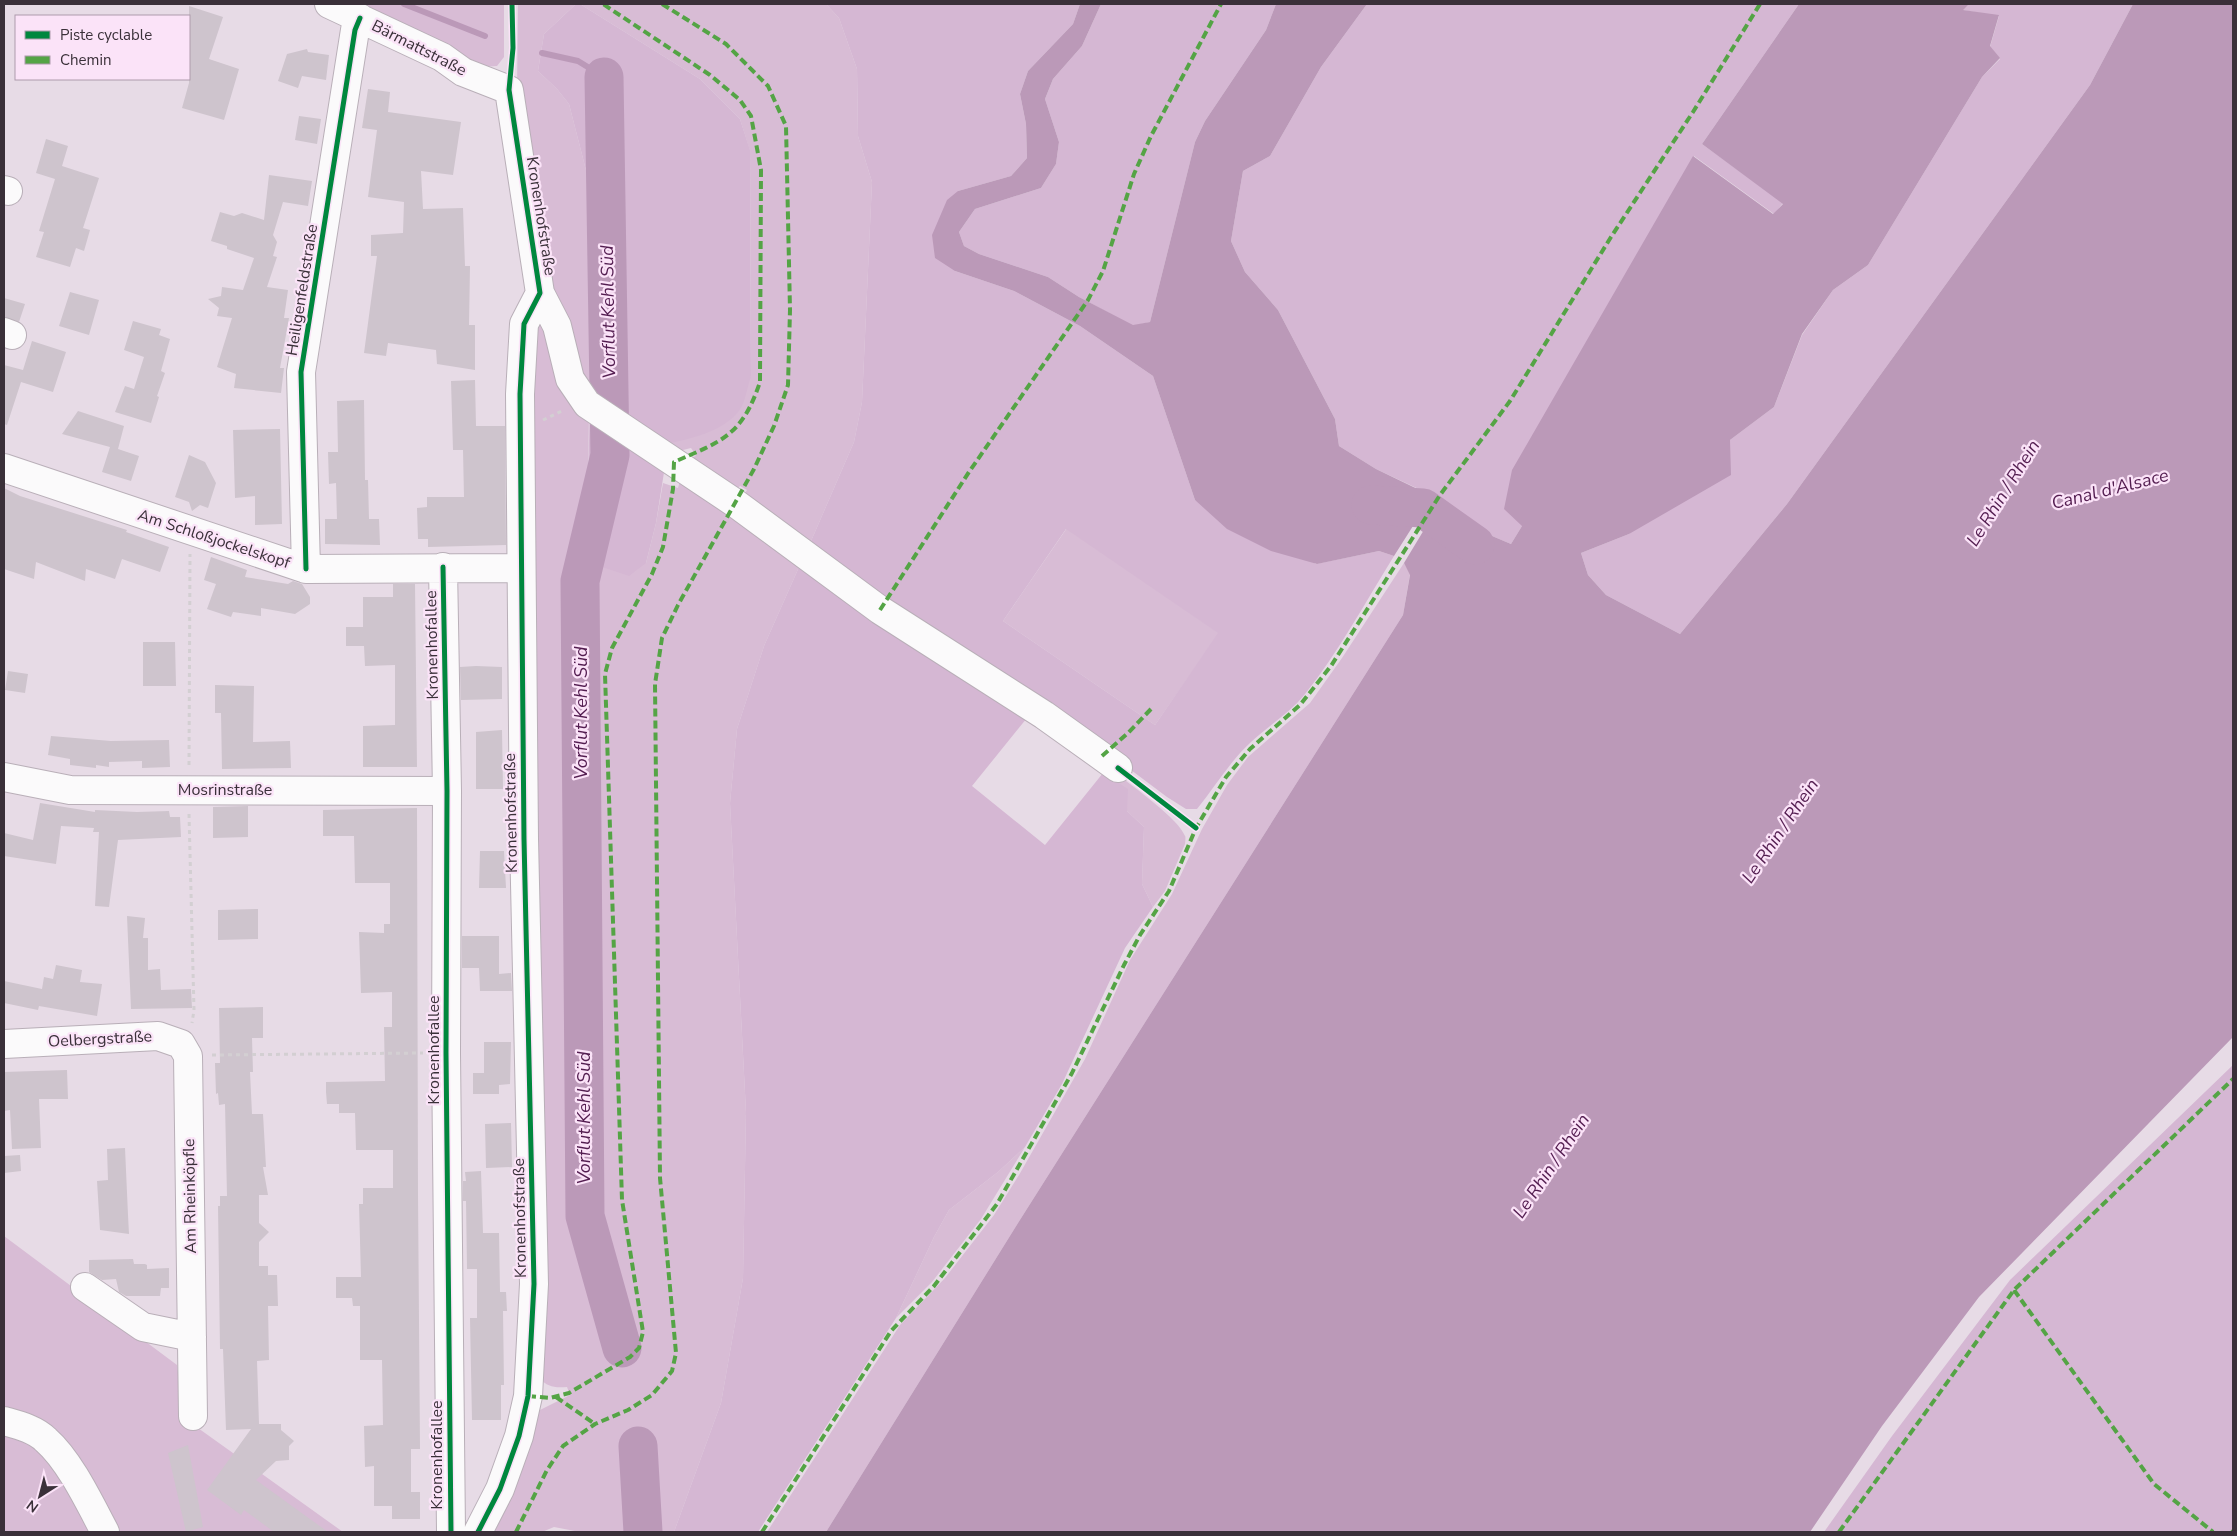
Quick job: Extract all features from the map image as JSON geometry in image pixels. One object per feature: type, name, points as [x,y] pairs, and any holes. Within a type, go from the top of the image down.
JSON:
[{"type":"street","name":"Bärmattstraße","points":[[329,4],[442,57],[463,72],[509,90]]},
{"type":"street","name":"Heiligenfeldstraße","points":[[306,569],[302,372],[355,30],[360,18]]},
{"type":"street","name":"Kronenhofstraße","points":[[478,1532],[500,1489],[519,1436],[526,1404],[534,1284],[524,849],[520,394],[524,324],[540,293],[509,90]]},
{"type":"street","points":[[540,293],[556,326],[570,379],[592,408],[734,503],[880,610],[1044,715],[1118,768]]},
{"type":"street","name":"Am Schloßjockelskopf","points":[[4,468],[306,569],[522,568]]},
{"type":"street","name":"Kronenhofallee","points":[[443,567],[447,791],[446,1053],[451,1532]]},
{"type":"street","name":"Mosrinstraße","points":[[4,777],[70,790],[447,791]]},
{"type":"street","name":"Oelbergstraße","points":[[4,1044],[158,1036],[181,1044],[188,1056]]},
{"type":"street","name":"Am Rheinköpfle","points":[[188,1056],[193,1416]]},
{"type":"street","points":[[85,1287],[142,1327],[192,1338]]},
{"type":"street","points":[[4,1421],[26,1428],[46,1440],[74,1474],[105,1532]]},
{"type":"path","points":[[520,427],[541,422],[558,412],[592,408]]},
{"type":"path","points":[[188,1056],[446,1053]]},
{"type":"shaded area","points":[[349,4],[504,4],[504,57],[497,66],[479,67]]},
{"type":"shaded area","points":[[518,4],[576,4],[544,34],[538,71],[557,89],[569,104],[587,174],[590,400],[547,290],[517,92]]},
{"type":"shaded area","points":[[576,4],[580,4],[700,79],[740,119],[750,150],[751,376],[746,395],[736,415],[717,428],[694,437],[660,445],[665,466],[656,523],[646,563],[629,576],[596,565],[608,497],[588,481],[590,400],[587,174],[569,104],[557,89],[538,71],[544,34]]},
{"type":"shaded area","points":[[580,4],[826,4],[839,18],[857,69],[858,136],[872,182],[862,402],[854,442],[808,548],[744,495],[747,490],[740,486],[736,490],[688,463],[696,455],[691,448],[675,452],[660,445],[751,376],[750,151],[740,119],[700,79]]},
{"type":"shaded area","points":[[826,4],[1080,4],[1073,24],[1028,71],[1020,94],[1026,124],[1027,158],[1011,176],[958,191],[955,271],[1014,291],[1080,326],[1153,376],[1195,500],[1316,564],[1379,551],[1394,556],[1340,644],[1305,694],[1293,707],[1243,749],[1197,809],[1186,809],[1167,797],[1039,701],[808,548],[854,442],[862,402],[872,182],[858,136],[857,69],[839,18]],"holes":[[[1066,529],[1218,633],[1155,725],[1003,621]]]},
{"type":"shaded area","points":[[1101,4],[1276,4],[1266,30],[1205,121],[1195,142],[1150,322],[1133,326],[1079,297],[1048,277],[979,254],[964,246],[959,232],[975,209],[1041,188],[1056,164],[1059,142],[1045,99],[1053,79],[1082,46]]},
{"type":"shaded area","points":[[1367,4],[1799,4],[1702,144],[1783,203],[1774,214],[1694,156],[1522,526],[1511,544],[1459,522],[1442,500],[1376,469],[1339,446],[1335,419],[1278,310],[1245,272],[1231,241],[1243,171],[1270,156],[1321,67]]},
{"type":"shaded area","points":[[1969,4],[2133,4],[2090,85],[1787,504],[1680,634],[1606,595],[1588,575],[1581,553],[1629,534],[1730,440],[1774,407],[1802,335],[1833,290],[1868,265],[1982,77],[2000,59],[1990,47],[1999,16],[1962,10]]},
{"type":"shaded area","points":[[540,312],[589,412],[588,481],[608,497],[646,563],[663,483],[678,488],[681,477],[725,503],[722,511],[731,517],[736,511],[803,558],[764,646],[737,729],[730,803],[746,1112],[743,1278],[721,1403],[674,1532],[580,1532],[554,1527],[542,1532],[491,1532],[536,1412],[570,1395],[567,1387],[551,1386],[539,1378],[525,396]]},
{"type":"shaded area","points":[[1067,528],[1219,633],[1155,725],[1003,621]]},
{"type":"shaded area","points":[[803,558],[1031,713],[972,786],[1045,845],[1103,773],[1128,789],[1127,811],[1144,827],[1142,884],[1153,907],[1125,948],[1062,1084],[1025,1147],[998,1172],[949,1210],[934,1237],[896,1318],[758,1532],[674,1532],[721,1403],[743,1278],[746,1112],[730,803],[737,729],[764,646]]},
{"type":"shaded area","points":[[1404,563],[1410,574],[1403,615],[1018,1223],[826,1532],[767,1532],[900,1325],[945,1278],[994,1215],[1019,1175],[1085,1059],[1130,960],[1172,894],[1202,829],[1227,785],[1248,757],[1310,703]]},
{"type":"shaded area","points":[[1108,767],[1173,819],[1181,828],[1185,837],[1185,844],[1165,891],[1153,907],[1142,884],[1144,827],[1127,811],[1103,773]]},
{"type":"shaded area","points":[[2233,1065],[2233,1532],[1824,1532],[1892,1436],[2010,1280]]},
{"type":"shaded area","points":[[1025,1147],[981,1219],[932,1282],[896,1318],[934,1237],[949,1210],[998,1172]]},
{"type":"shaded area","points":[[4,1236],[177,1365],[184,1418],[343,1532],[4,1532]]},
{"type":"water","points":[[1080,4],[1101,4],[1082,46],[1053,79],[1045,99],[1059,142],[1056,164],[1041,188],[975,209],[959,232],[964,246],[979,254],[1048,277],[1079,297],[1133,325],[1150,322],[1195,142],[1205,121],[1266,30],[1276,4],[1367,4],[1321,67],[1270,156],[1243,171],[1231,241],[1245,272],[1278,310],[1335,419],[1339,446],[1376,469],[1432,496],[1394,556],[1379,551],[1317,564],[1271,551],[1227,529],[1195,500],[1153,376],[1080,326],[1014,291],[955,271],[935,258],[932,235],[947,200],[958,191],[1011,176],[1027,158],[1026,124],[1020,94],[1028,71],[1073,24]]},
{"type":"water","points":[[1799,4],[1969,4],[1963,10],[1999,15],[1990,46],[2000,58],[1982,77],[1868,265],[1833,290],[1802,334],[1774,407],[1730,440],[1731,475],[1629,534],[1581,553],[1588,575],[1606,595],[1680,634],[1787,504],[2090,85],[2133,4],[2233,4],[2233,1037],[1979,1297],[1882,1426],[1810,1532],[826,1532],[1018,1223],[1403,615],[1410,575],[1404,563],[1442,500],[1459,522],[1511,544],[1522,526],[1504,509],[1512,470],[1693,156],[1773,214],[1783,204],[1702,144]]},
{"type":"building","points":[[189,6],[223,17],[209,59],[239,69],[224,120],[182,108],[190,80]]},
{"type":"building","points":[[307,49],[308,52],[329,55],[326,80],[302,76],[298,88],[278,81],[287,54]]},
{"type":"building","points":[[368,89],[390,92],[388,112],[461,122],[453,175],[421,171],[423,209],[463,208],[465,266],[470,266],[469,325],[475,325],[475,370],[437,364],[436,350],[388,343],[386,356],[364,353],[377,256],[371,256],[371,235],[403,233],[404,202],[368,197],[377,130],[362,128]]},
{"type":"building","points":[[299,116],[321,119],[317,144],[295,140]]},
{"type":"building","points":[[46,139],[68,146],[62,166],[99,178],[83,228],[90,230],[84,251],[76,248],[70,267],[36,257],[44,232],[39,231],[55,179],[36,173]]},
{"type":"building","points":[[269,175],[312,181],[308,206],[283,202],[273,235],[277,242],[273,256],[277,257],[267,287],[288,290],[284,318],[289,318],[280,368],[284,368],[281,393],[234,388],[236,374],[217,367],[232,318],[217,316],[219,308],[208,299],[221,296],[222,287],[243,290],[254,258],[227,249],[227,246],[211,241],[220,212],[234,216],[242,213],[264,220]]},
{"type":"building","points":[[70,292],[99,300],[89,335],[59,326]]},
{"type":"building","points":[[4,298],[25,304],[19,322],[4,317]]},
{"type":"building","points":[[133,321],[161,329],[159,335],[170,339],[161,371],[165,373],[157,396],[159,397],[151,423],[115,412],[125,386],[134,389],[144,357],[124,350]]},
{"type":"building","points":[[32,341],[66,352],[53,392],[21,382],[7,425],[4,424],[4,365],[23,370]]},
{"type":"building","points":[[475,380],[476,426],[505,426],[506,545],[428,547],[428,539],[418,539],[417,508],[427,507],[427,497],[464,497],[463,450],[453,450],[451,381]]},
{"type":"building","points":[[364,400],[365,480],[368,480],[369,519],[379,519],[380,545],[325,544],[325,519],[337,519],[336,483],[329,484],[328,452],[338,452],[337,401]]},
{"type":"building","points":[[78,411],[124,426],[118,449],[139,456],[131,481],[102,472],[110,447],[62,434]]},
{"type":"building","points":[[280,429],[282,524],[255,525],[255,496],[235,498],[233,430]]},
{"type":"building","points":[[189,455],[205,462],[216,483],[208,508],[200,505],[192,511],[189,502],[175,497]]},
{"type":"building","points":[[4,488],[20,496],[127,530],[126,532],[169,547],[160,572],[122,559],[115,579],[86,569],[85,581],[36,562],[34,579],[4,569]]},
{"type":"building","points":[[211,557],[247,570],[245,577],[288,584],[293,581],[302,584],[310,597],[310,604],[295,614],[261,608],[261,616],[233,612],[231,617],[207,609],[216,584],[204,580]]},
{"type":"building","points":[[393,584],[415,584],[417,767],[363,767],[363,726],[395,725],[395,665],[365,666],[364,646],[346,646],[346,627],[363,627],[363,597],[393,597]]},
{"type":"building","points":[[143,642],[175,642],[176,686],[143,686]]},
{"type":"building","points":[[460,667],[502,667],[502,699],[461,700]]},
{"type":"building","points":[[8,671],[28,674],[25,693],[5,690]]},
{"type":"building","points":[[215,685],[254,686],[253,742],[290,741],[291,768],[222,769],[221,713],[215,713]]},
{"type":"building","points":[[502,730],[503,789],[476,789],[476,732]]},
{"type":"building","points":[[51,736],[111,741],[169,740],[170,767],[142,768],[142,761],[109,762],[109,767],[96,765],[96,768],[70,765],[70,759],[48,755]]},
{"type":"building","points":[[40,803],[95,812],[95,810],[169,811],[170,817],[180,817],[181,837],[118,840],[109,907],[95,906],[99,832],[93,832],[94,828],[61,826],[56,864],[4,856],[4,833],[33,840]]},
{"type":"building","points":[[248,806],[248,837],[213,838],[213,807]]},
{"type":"building","points":[[417,808],[420,1449],[411,1449],[411,1492],[420,1492],[420,1519],[392,1519],[392,1506],[374,1506],[374,1466],[365,1467],[364,1426],[383,1425],[382,1360],[360,1360],[360,1306],[353,1306],[352,1298],[336,1298],[336,1277],[361,1277],[359,1204],[363,1204],[363,1188],[393,1188],[393,1150],[356,1150],[355,1113],[339,1113],[339,1104],[327,1104],[326,1092],[326,1082],[385,1081],[384,1027],[392,1027],[392,992],[361,993],[359,932],[384,933],[384,924],[390,924],[390,883],[355,883],[354,836],[323,836],[323,810]]},
{"type":"building","points":[[480,851],[504,851],[506,888],[479,888]]},
{"type":"building","points":[[258,909],[258,939],[218,940],[218,910]]},
{"type":"building","points":[[127,916],[145,918],[143,938],[148,938],[148,970],[160,969],[161,990],[191,989],[192,1008],[131,1009]]},
{"type":"building","points":[[462,936],[499,936],[499,974],[511,973],[512,991],[480,991],[479,968],[462,968]]},
{"type":"building","points":[[56,965],[82,970],[80,982],[102,984],[97,1016],[39,1006],[38,1010],[4,1003],[4,981],[42,989],[44,977],[53,979]]},
{"type":"building","points":[[263,1007],[263,1038],[252,1038],[253,1072],[250,1072],[252,1114],[263,1114],[266,1167],[263,1167],[268,1195],[259,1195],[259,1223],[269,1232],[259,1242],[259,1266],[268,1266],[268,1275],[277,1275],[278,1306],[268,1306],[269,1360],[257,1361],[259,1424],[281,1424],[281,1430],[294,1441],[289,1446],[289,1460],[276,1461],[256,1480],[328,1532],[274,1532],[244,1510],[241,1515],[207,1490],[251,1429],[226,1430],[223,1349],[220,1349],[218,1206],[220,1206],[220,1196],[227,1196],[225,1104],[219,1105],[218,1093],[216,1094],[215,1063],[220,1063],[219,1008]]},
{"type":"building","points":[[484,1042],[511,1042],[510,1084],[499,1085],[499,1094],[473,1094],[473,1073],[484,1073]]},
{"type":"building","points":[[67,1070],[68,1099],[39,1099],[41,1148],[12,1149],[10,1110],[4,1111],[4,1072]]},
{"type":"building","points":[[511,1123],[512,1167],[486,1168],[485,1124]]},
{"type":"building","points":[[125,1148],[129,1234],[100,1230],[97,1181],[108,1180],[107,1149]]},
{"type":"building","points":[[20,1155],[21,1171],[4,1173],[4,1156]]},
{"type":"building","points":[[481,1171],[483,1233],[499,1233],[500,1292],[506,1292],[507,1311],[503,1311],[504,1385],[501,1385],[501,1420],[472,1420],[470,1318],[477,1318],[477,1269],[467,1269],[466,1201],[463,1201],[463,1181],[466,1181],[465,1172]]},
{"type":"building","points":[[133,1259],[134,1264],[145,1264],[147,1269],[169,1268],[169,1288],[161,1288],[160,1296],[126,1296],[119,1292],[116,1279],[102,1280],[89,1272],[89,1260]]},
{"type":"building","points":[[188,1445],[203,1527],[186,1532],[168,1453]]},
{"type":"waterway","points":[[404,4],[485,36]]},
{"type":"waterway","points":[[542,53],[578,61],[604,77]]},
{"type":"waterway","name":"Vorflut Kehl Süd","points":[[604,77],[610,455],[580,581],[585,1216],[622,1348]]},
{"type":"waterway","points":[[1371,505],[1423,508],[1475,545]]},
{"type":"waterway","name":"Vorflut Kehl Süd","points":[[638,1446],[643,1532]]},
{"type":"marked path","points":[[528,1396],[550,1398],[569,1393],[630,1357],[639,1348],[643,1332],[622,1200],[605,674],[612,648],[652,574],[663,547],[673,489],[674,462],[718,442],[738,426],[746,414],[760,382],[761,170],[751,116],[740,100],[710,75],[603,4]]},
{"type":"marked path","points":[[516,1532],[547,1470],[563,1446],[595,1424],[628,1410],[652,1395],[672,1371],[676,1353],[660,1178],[655,684],[662,638],[678,605],[754,469],[774,426],[788,385],[790,310],[786,126],[768,86],[726,44],[662,4]]},
{"type":"marked path","points":[[880,610],[969,472],[1088,300],[1103,271],[1134,174],[1151,136],[1221,4]]},
{"type":"marked path","points":[[762,1532],[891,1331],[934,1286],[997,1204],[1072,1073],[1124,965],[1140,935],[1169,891],[1196,828],[1226,777],[1250,749],[1300,705],[1331,666],[1440,495],[1510,401],[1611,237],[1693,112],[1760,4]]},
{"type":"marked path","points":[[1102,756],[1151,709]]},
{"type":"marked path","points":[[1839,1532],[2014,1290],[2233,1079]]},
{"type":"marked path","points":[[2014,1290],[2154,1484],[2213,1532]]},
{"type":"marked path","points":[[556,1397],[595,1424]]},
{"type":"cycle path","points":[[478,1532],[500,1489],[519,1436],[528,1396],[534,1284],[524,839],[520,394],[524,324],[540,293],[509,90],[513,48],[512,4]]},
{"type":"cycle path","points":[[306,569],[301,372],[355,30],[360,18]]},
{"type":"cycle path","points":[[443,567],[447,791],[446,1053],[451,1532]]},
{"type":"cycle path","points":[[1118,768],[1196,828]]},
{"type":"water label","name":"Canal d'Alsace","points":[[2110,489]]},
{"type":"water label","name":"Le Rhin / Rhein","points":[[2003,493]]},
{"type":"water label","name":"Le Rhin / Rhein","points":[[1780,831]]},
{"type":"water label","name":"Le Rhin / Rhein","points":[[1551,1166]]}]
